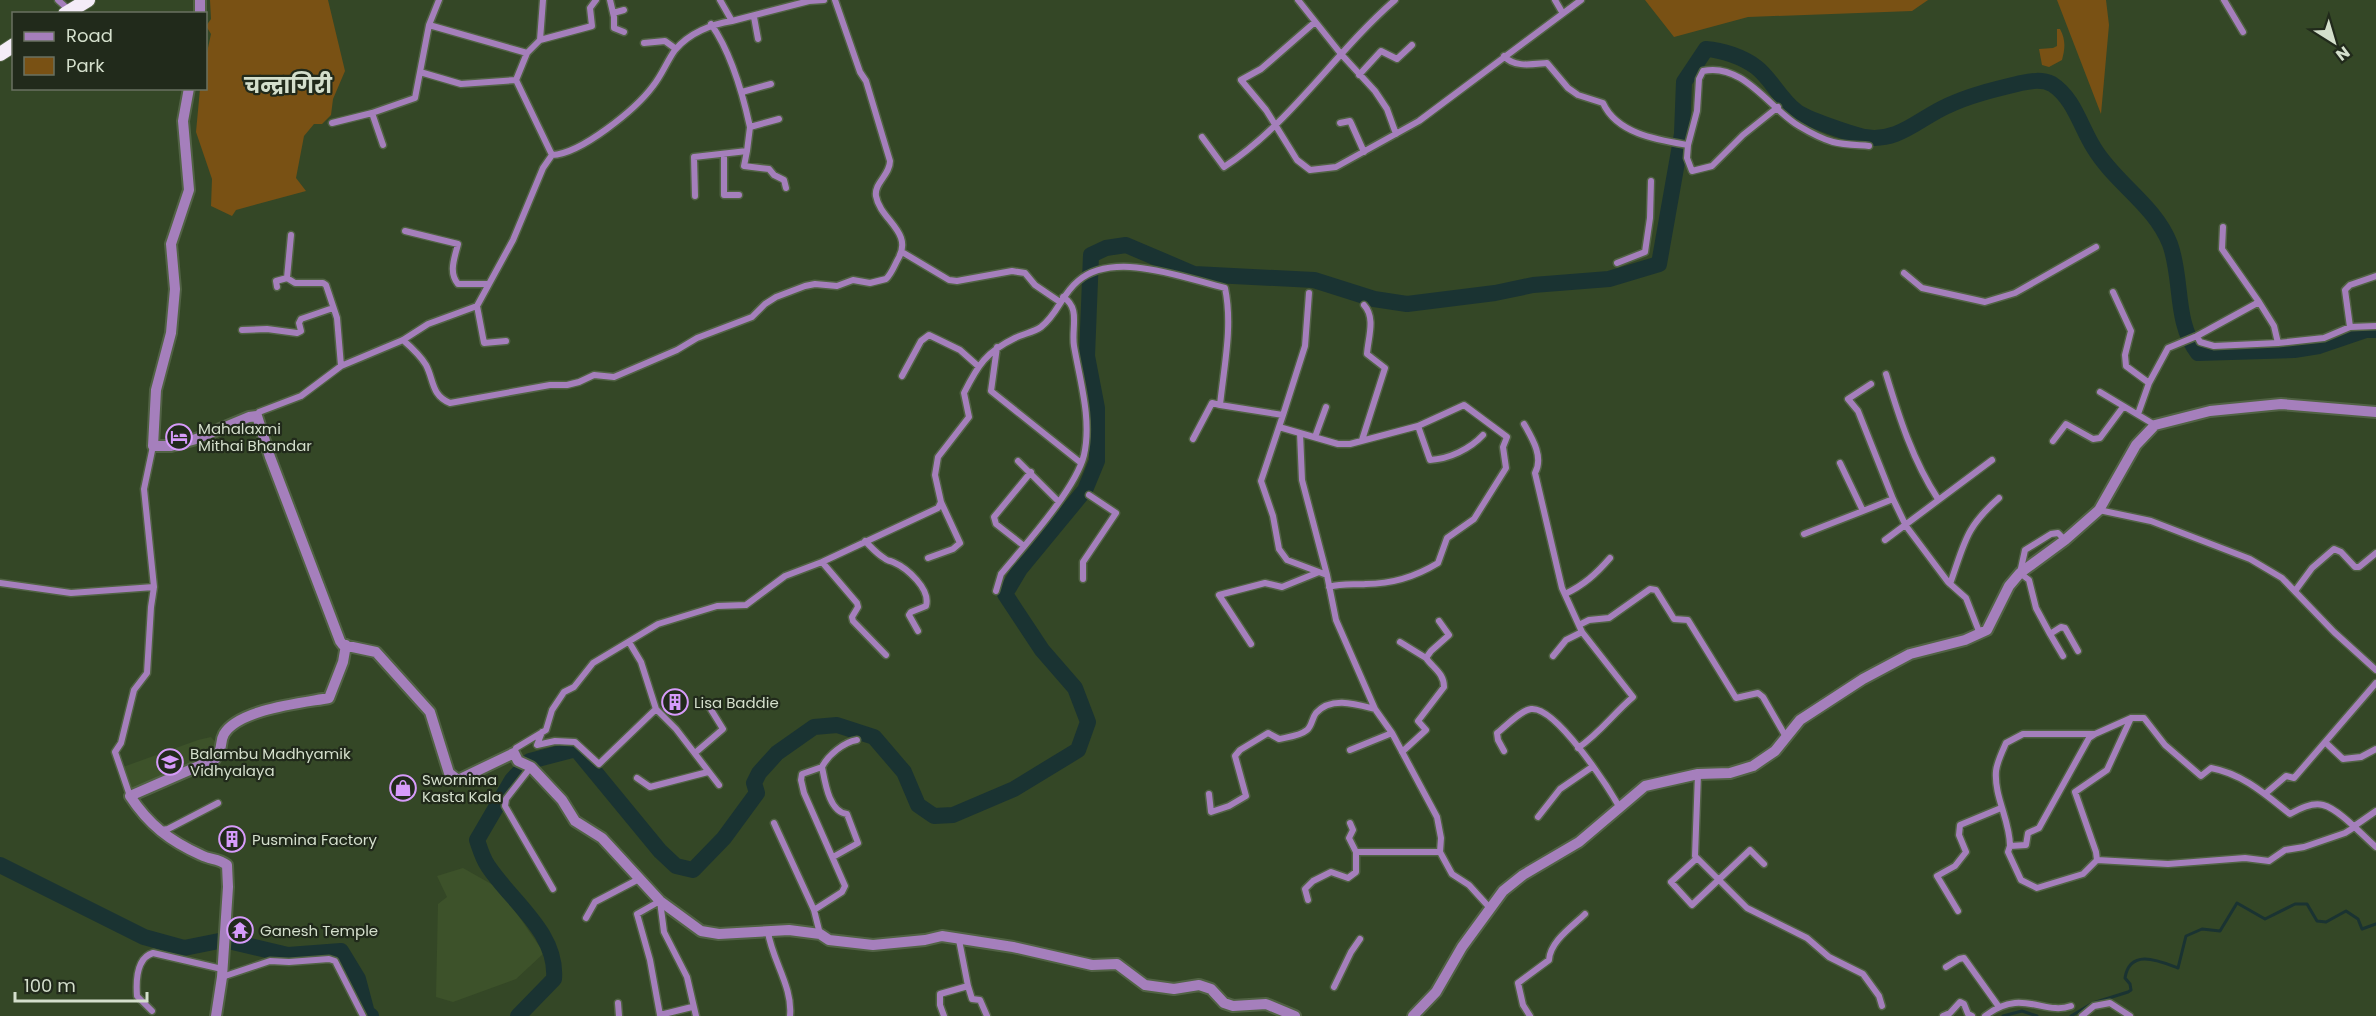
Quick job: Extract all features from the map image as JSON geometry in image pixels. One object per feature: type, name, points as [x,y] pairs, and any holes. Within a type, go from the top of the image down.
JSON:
[{"type":"highway","points":[[68,12],[88,0]]},
{"type":"street","points":[[58,0],[68,12]]},
{"type":"street","points":[[332,123],[372,113],[415,98],[429,25],[439,0]]},
{"type":"street","points":[[540,40],[543,0]]},
{"type":"street","points":[[552,155],[516,80],[527,53],[540,40],[592,26],[591,8],[596,0]]},
{"type":"street","points":[[610,0],[614,28],[624,32]]},
{"type":"street","points":[[720,0],[732,21]]},
{"type":"street","points":[[552,155],[563,154],[594,139],[616,121],[652,87],[676,49],[711,24],[754,17],[809,1],[824,0]]},
{"type":"street","points":[[403,340],[413,348],[426,365],[433,388],[442,399],[450,403],[550,385],[573,384],[594,375],[614,377],[677,350],[697,338],[752,317],[776,297],[805,286],[815,284],[837,286],[853,280],[870,283],[886,279],[902,252],[900,234],[891,224],[876,197],[876,189],[887,172],[890,161],[866,81],[860,72],[835,0]]},
{"type":"street","points":[[1298,0],[1341,54],[1376,91],[1387,109],[1396,134]]},
{"type":"street","points":[[1202,137],[1224,167],[1252,148],[1371,20],[1395,0]]},
{"type":"street","points":[[1555,0],[1562,12]]},
{"type":"street","points":[[1314,22],[1260,69],[1241,80],[1275,123],[1297,160],[1310,170],[1336,167],[1419,121],[1581,0]]},
{"type":"street","points":[[2224,0],[2243,32]]},
{"type":"street","points":[[613,13],[624,10]]},
{"type":"street","points":[[754,17],[758,39]]},
{"type":"street","points":[[711,24],[720,36],[742,92],[750,127],[744,166],[769,169],[774,175],[784,180],[786,188]]},
{"type":"street","points":[[429,25],[527,53]]},
{"type":"street","points":[[644,42],[665,41],[676,49]]},
{"type":"street","points":[[1359,75],[1381,51],[1397,59],[1412,45]]},
{"type":"street","points":[[1504,56],[1522,65],[1547,63],[1568,88],[1578,95],[1603,103],[1608,115],[1641,136],[1688,146]]},
{"type":"street","points":[[1778,107],[1743,135],[1712,166],[1692,171],[1687,158],[1697,111],[1699,79],[1703,71],[1714,69],[1731,73],[1778,107],[1797,125],[1833,142],[1869,146]]},
{"type":"street","points":[[420,72],[461,84],[516,80]]},
{"type":"street","points":[[742,92],[771,84]]},
{"type":"street","points":[[189,90],[183,121],[189,190],[171,244],[175,289],[171,333],[156,390],[153,447],[144,489],[154,587],[147,673],[134,690],[121,743],[115,752],[130,796],[145,818],[161,830],[165,837],[204,857],[218,858],[227,865],[225,937],[216,1016]]},
{"type":"street","points":[[372,113],[383,145]]},
{"type":"street","points":[[750,127],[779,119]]},
{"type":"street","points":[[1340,123],[1350,121],[1364,152]]},
{"type":"street","points":[[695,196],[694,157],[747,151]]},
{"type":"street","points":[[724,154],[724,195],[739,195]]},
{"type":"street","points":[[507,341],[484,343],[477,306],[513,240],[538,178],[552,155]]},
{"type":"street","points":[[1617,263],[1646,252],[1651,181]]},
{"type":"street","points":[[2223,227],[2222,249],[2274,326],[2278,343]]},
{"type":"street","points":[[405,231],[458,244],[452,270],[458,284],[488,284]]},
{"type":"street","points":[[287,278],[291,235]]},
{"type":"street","points":[[1904,273],[1922,288],[1986,302],[2015,294],[2096,248]]},
{"type":"street","points":[[902,252],[938,271],[949,280],[957,281],[1012,271],[1024,273],[1035,285],[1070,302],[1074,309],[1073,338],[1085,415],[1084,453],[1074,479],[1001,574],[996,591]]},
{"type":"street","points":[[928,558],[953,549],[960,543],[941,502],[935,475],[938,457],[969,417],[964,393],[978,366],[989,352],[997,347],[1038,329],[1055,314],[1061,299],[1079,279],[1108,268],[1136,266],[1225,288],[1228,304],[1228,331],[1221,405]]},
{"type":"street","points":[[2350,327],[2345,290],[2350,285],[2376,276]]},
{"type":"street","points":[[277,287],[276,281],[287,278],[295,283],[323,283],[326,285],[337,318],[341,366]]},
{"type":"street","points":[[2113,292],[2131,331],[2125,355],[2126,366],[2149,383]]},
{"type":"street","points":[[1309,293],[1305,346],[1261,481],[1273,516],[1279,549],[1287,560],[1327,575]]},
{"type":"street","points":[[2138,414],[2149,383],[2168,348],[2197,336],[2259,302]]},
{"type":"street","points":[[1362,440],[1385,368],[1384,364],[1371,359],[1367,354],[1371,318],[1369,310],[1364,305]]},
{"type":"street","points":[[153,447],[171,446],[257,416],[259,412],[301,396],[341,366],[403,340],[428,324],[477,306]]},
{"type":"street","points":[[242,330],[267,329],[297,333],[302,331],[299,324],[301,319],[333,308]]},
{"type":"street","points":[[2197,336],[2200,342],[2214,346],[2278,343],[2324,338],[2350,327],[2376,326]]},
{"type":"street","points":[[902,376],[921,341],[929,335],[960,350],[978,366]]},
{"type":"street","points":[[997,347],[991,391],[1081,463]]},
{"type":"street","points":[[1886,374],[1899,418],[1919,466],[1938,499]]},
{"type":"street","points":[[1871,384],[1848,399],[1858,411],[1906,526],[1950,584],[1966,598],[1980,634]]},
{"type":"street","points":[[2100,392],[2155,425]]},
{"type":"street","points":[[1193,439],[1212,403],[1282,415]]},
{"type":"street","points":[[1413,1016],[1436,992],[1489,907],[1514,882],[1579,842],[1646,786],[1698,774],[1730,774],[1753,766],[1769,756],[1800,720],[1863,679],[1910,654],[1988,630],[2009,586],[2020,573],[2065,540],[2099,510],[2136,445],[2155,425],[2210,411],[2281,404],[2376,413]]},
{"type":"street","points":[[1279,427],[1338,444],[1418,426],[1466,405],[1475,415],[1507,436],[1503,447],[1506,468],[1474,519],[1447,538],[1438,563],[1399,581],[1365,585],[1352,583],[1329,587]]},
{"type":"street","points":[[1315,437],[1326,407]]},
{"type":"street","points":[[2053,441],[2066,424],[2093,439],[2100,438],[2123,407]]},
{"type":"street","points":[[257,416],[270,457],[317,577],[325,606],[343,645],[376,652],[426,707],[433,717],[449,773],[453,777],[458,780],[516,757]]},
{"type":"street","points":[[1524,424],[1537,452],[1539,461],[1535,473],[1565,594],[1582,628],[1634,697],[1615,712],[1598,734],[1578,748]]},
{"type":"street","points":[[1418,426],[1430,460],[1471,447],[1483,435]]},
{"type":"street","points":[[1300,433],[1302,480],[1327,575],[1336,620],[1375,709],[1392,733],[1437,817],[1441,838],[1440,852],[1452,874],[1468,885],[1489,907]]},
{"type":"street","points":[[1885,540],[1938,499],[1958,488],[1992,460]]},
{"type":"street","points":[[1018,461],[1058,501]]},
{"type":"street","points":[[1840,463],[1863,511]]},
{"type":"street","points":[[1024,546],[996,524],[994,517],[1031,472]]},
{"type":"street","points":[[1083,579],[1083,562],[1116,513],[1089,495]]},
{"type":"street","points":[[1950,584],[1965,537],[1981,514],[1999,498]]},
{"type":"street","points":[[1804,534],[1893,499]]},
{"type":"street","points":[[516,757],[516,748],[546,730],[552,710],[564,692],[574,687],[593,663],[664,621],[717,606],[746,605],[785,576],[933,511],[941,502]]},
{"type":"street","points":[[2099,510],[2151,521],[2250,559],[2282,578],[2334,632],[2376,670]]},
{"type":"street","points":[[2020,573],[2025,550],[2051,534],[2058,533],[2065,540]]},
{"type":"street","points":[[866,541],[885,560],[894,562],[912,574],[925,592],[926,606],[909,615],[918,631]]},
{"type":"street","points":[[2295,591],[2312,568],[2334,549],[2341,552],[2355,567],[2359,567],[2376,553]]},
{"type":"street","points":[[1565,594],[1581,586],[1595,575],[1610,558]]},
{"type":"street","points":[[822,561],[857,603],[858,608],[852,617],[853,621],[886,655]]},
{"type":"street","points":[[1251,644],[1219,595],[1265,583],[1282,586],[1319,573]]},
{"type":"street","points":[[2020,573],[2029,580],[2040,619],[2063,656]]},
{"type":"street","points":[[0,583],[71,593],[154,587]]},
{"type":"street","points":[[1553,656],[1566,640],[1589,620],[1609,618],[1650,589],[1656,590],[1674,619],[1688,620],[1736,698],[1758,693],[1786,737]]},
{"type":"street","points":[[1426,658],[1449,635],[1439,621]]},
{"type":"street","points":[[2050,634],[2061,627],[2065,628],[2078,651]]},
{"type":"street","points":[[629,642],[641,662],[656,709],[676,729],[719,785]]},
{"type":"street","points":[[1400,642],[1426,658],[1439,671],[1444,681],[1444,687],[1418,721],[1426,730],[1402,752]]},
{"type":"street","points":[[130,796],[215,759],[222,751],[223,735],[232,725],[263,710],[329,698],[343,662],[346,645]]},
{"type":"street","points":[[2265,794],[2286,776],[2294,778],[2376,683]]},
{"type":"street","points":[[1209,794],[1211,812],[1229,806],[1246,796],[1235,756],[1240,750],[1268,733],[1280,739],[1299,734],[1309,729],[1315,714],[1330,704],[1345,702],[1375,709]]},
{"type":"street","points":[[695,753],[723,729],[710,708]]},
{"type":"street","points":[[546,730],[540,733],[537,745],[555,741],[575,742],[600,764],[656,709]]},
{"type":"street","points":[[1504,751],[1497,733],[1528,709],[1538,709],[1552,718],[1578,748],[1605,782],[1620,808]]},
{"type":"street","points":[[2097,860],[2075,792],[2107,770],[2131,717]]},
{"type":"street","points":[[2010,846],[2026,845],[2028,833],[2039,828],[2089,738],[2131,717],[2144,717],[2165,745],[2201,776],[2211,768],[2228,771],[2254,784],[2290,814],[2305,807],[2321,804],[2338,813],[2376,847]]},
{"type":"street","points":[[1350,750],[1392,733]]},
{"type":"street","points":[[2095,734],[2023,734],[2006,743],[1996,769],[2001,808],[2007,822],[2010,846],[2008,852],[2021,880],[2037,888],[2084,874],[2097,860]]},
{"type":"street","points":[[814,910],[842,892],[845,886],[804,793],[802,774],[822,767],[848,741],[857,740]]},
{"type":"street","points":[[2325,742],[2343,759],[2361,757],[2376,749]]},
{"type":"street","points":[[516,757],[531,767],[562,800],[575,821],[602,838],[660,901],[701,930],[719,934],[789,930],[820,934],[829,940],[873,945],[942,936],[1013,947],[1092,965],[1117,964],[1145,985],[1174,989],[1199,985],[1210,989],[1224,1004],[1233,1006],[1266,1004],[1295,1016]]},
{"type":"street","points":[[531,767],[506,799],[505,806],[553,890]]},
{"type":"street","points":[[822,767],[826,785],[836,809],[840,813],[847,814],[858,843],[833,857]]},
{"type":"street","points":[[1538,818],[1560,789],[1592,767]]},
{"type":"street","points":[[637,778],[651,787],[708,772]]},
{"type":"street","points":[[1698,774],[1695,856],[1747,908],[1807,938],[1829,957],[1863,974],[1879,996],[1882,1006]]},
{"type":"street","points":[[161,830],[168,829],[218,803]]},
{"type":"street","points":[[1958,911],[1937,876],[1955,866],[1966,852],[1959,835],[1960,825],[2001,808]]},
{"type":"street","points":[[2097,860],[2168,864],[2245,858],[2269,861],[2284,850],[2304,847],[2345,833],[2376,811]]},
{"type":"street","points":[[774,823],[814,910],[820,934]]},
{"type":"street","points":[[1308,900],[1305,889],[1313,881],[1331,872],[1348,878],[1356,872],[1356,852],[1349,838],[1353,830],[1350,823]]},
{"type":"street","points":[[1697,858],[1671,882],[1692,905],[1750,850],[1764,864]]},
{"type":"street","points":[[1356,852],[1440,852]]},
{"type":"street","points":[[586,918],[595,902],[639,879]]},
{"type":"street","points":[[660,901],[664,932],[687,977],[692,1007],[696,1016]]},
{"type":"street","points":[[660,901],[637,914],[650,960],[658,1016],[692,1007]]},
{"type":"street","points":[[1530,1016],[1523,1005],[1518,983],[1549,960],[1550,951],[1557,941],[1585,914]]},
{"type":"street","points":[[768,932],[770,947],[791,1005],[790,1016]]},
{"type":"street","points":[[1334,987],[1360,939]]},
{"type":"street","points":[[959,940],[972,999],[980,1000],[987,1016]]},
{"type":"street","points":[[153,1011],[137,996],[140,964],[148,954],[153,953],[222,970],[270,960],[289,962],[329,959],[335,961],[363,1016]]},
{"type":"street","points":[[1946,967],[1964,958],[1999,1007]]},
{"type":"street","points":[[944,1016],[940,1005],[940,994],[968,986]]},
{"type":"street","points":[[1943,1016],[1950,1013],[1960,1002],[1972,1016]]},
{"type":"street","points":[[618,1003],[619,1016]]},
{"type":"street","points":[[1985,1016],[1999,1007],[2012,1003],[2049,1010],[2064,1010],[2071,1006]]},
{"type":"street","points":[[2082,1016],[2094,1006],[2110,1003],[2130,1016]]},
{"type":"shaded area","name":"Balambu Madhyamik Vidhyalaya","points":[[211,737],[218,745],[215,757],[131,793],[123,767]]},
{"type":"shaded area","points":[[463,868],[493,885],[513,908],[544,953],[516,979],[453,1002],[436,997],[438,904],[447,897],[437,876]]},
{"type":"green space","points":[[210,0],[328,0],[345,71],[333,99],[331,115],[322,124],[314,124],[304,136],[296,178],[306,191],[236,210],[232,216],[211,206],[212,179],[196,132],[200,90],[207,90],[207,52],[211,34],[207,25],[211,19]]},
{"type":"green space","points":[[1645,0],[1928,0],[1912,11],[1748,17],[1674,37]]},
{"type":"green space","points":[[2057,0],[2106,0],[2109,25],[2101,114]]},
{"type":"green space","points":[[2057,29],[2060,29],[2064,41],[2062,60],[2049,67],[2042,65],[2039,49],[2057,46]]},
{"type":"waterway","points":[[518,1016],[554,979],[553,962],[549,947],[541,932],[488,866],[477,840],[512,780],[530,761],[576,749],[660,851],[676,866],[693,870],[724,838],[757,793],[754,783],[759,773],[777,753],[814,727],[837,725],[874,737],[904,772],[918,805],[934,816],[953,815],[1014,789],[1078,750],[1088,722],[1075,688],[1042,650],[1005,594],[1020,569],[1085,490],[1097,461],[1097,408],[1087,356],[1091,255],[1106,248],[1126,245],[1194,274],[1314,280],[1374,299],[1407,304],[1495,293],[1533,285],[1609,279],[1659,264],[1682,134],[1684,82],[1706,49],[1732,55],[1751,63],[1766,76],[1790,106],[1801,114],[1864,137],[1887,137],[1898,133],[1947,106],[1983,93],[2029,82],[2048,82],[2060,90],[2072,105],[2089,140],[2103,161],[2155,217],[2163,230],[2174,258],[2185,328],[2198,353],[2294,350],[2319,346],[2366,330],[2376,330]]},
{"type":"waterway","points":[[0,865],[144,937],[184,948],[224,940],[288,955],[341,951],[358,979],[367,1013],[371,1016]]},
{"type":"waterway","points":[[2071,1016],[2093,1003],[2131,990],[2125,978],[2128,969],[2139,960],[2154,960],[2178,968],[2186,936],[2202,929],[2220,931],[2237,903],[2265,919],[2295,904],[2307,904],[2317,921],[2326,922],[2346,911],[2358,919],[2362,929],[2376,924]]},
{"type":"waterway","points":[[2003,1016],[2022,1011],[2037,1016]]},
{"type":"place","name":"Mahalaxmi Mithai Bhandar","points":[[179,437]]},
{"type":"place","name":"Lisa Baddie","points":[[675,702]]},
{"type":"place","name":"Balambu Madhyamik Vidhyalaya","points":[[170,762]]},
{"type":"place","name":"Swornima Kasta Kala","points":[[403,788]]},
{"type":"place","name":"Pusmina Factory","points":[[232,839]]},
{"type":"place","name":"Ganesh Temple","points":[[240,930]]},
{"type":"district","name":"चन्द्रागिरी","points":[[288,85]]}]
